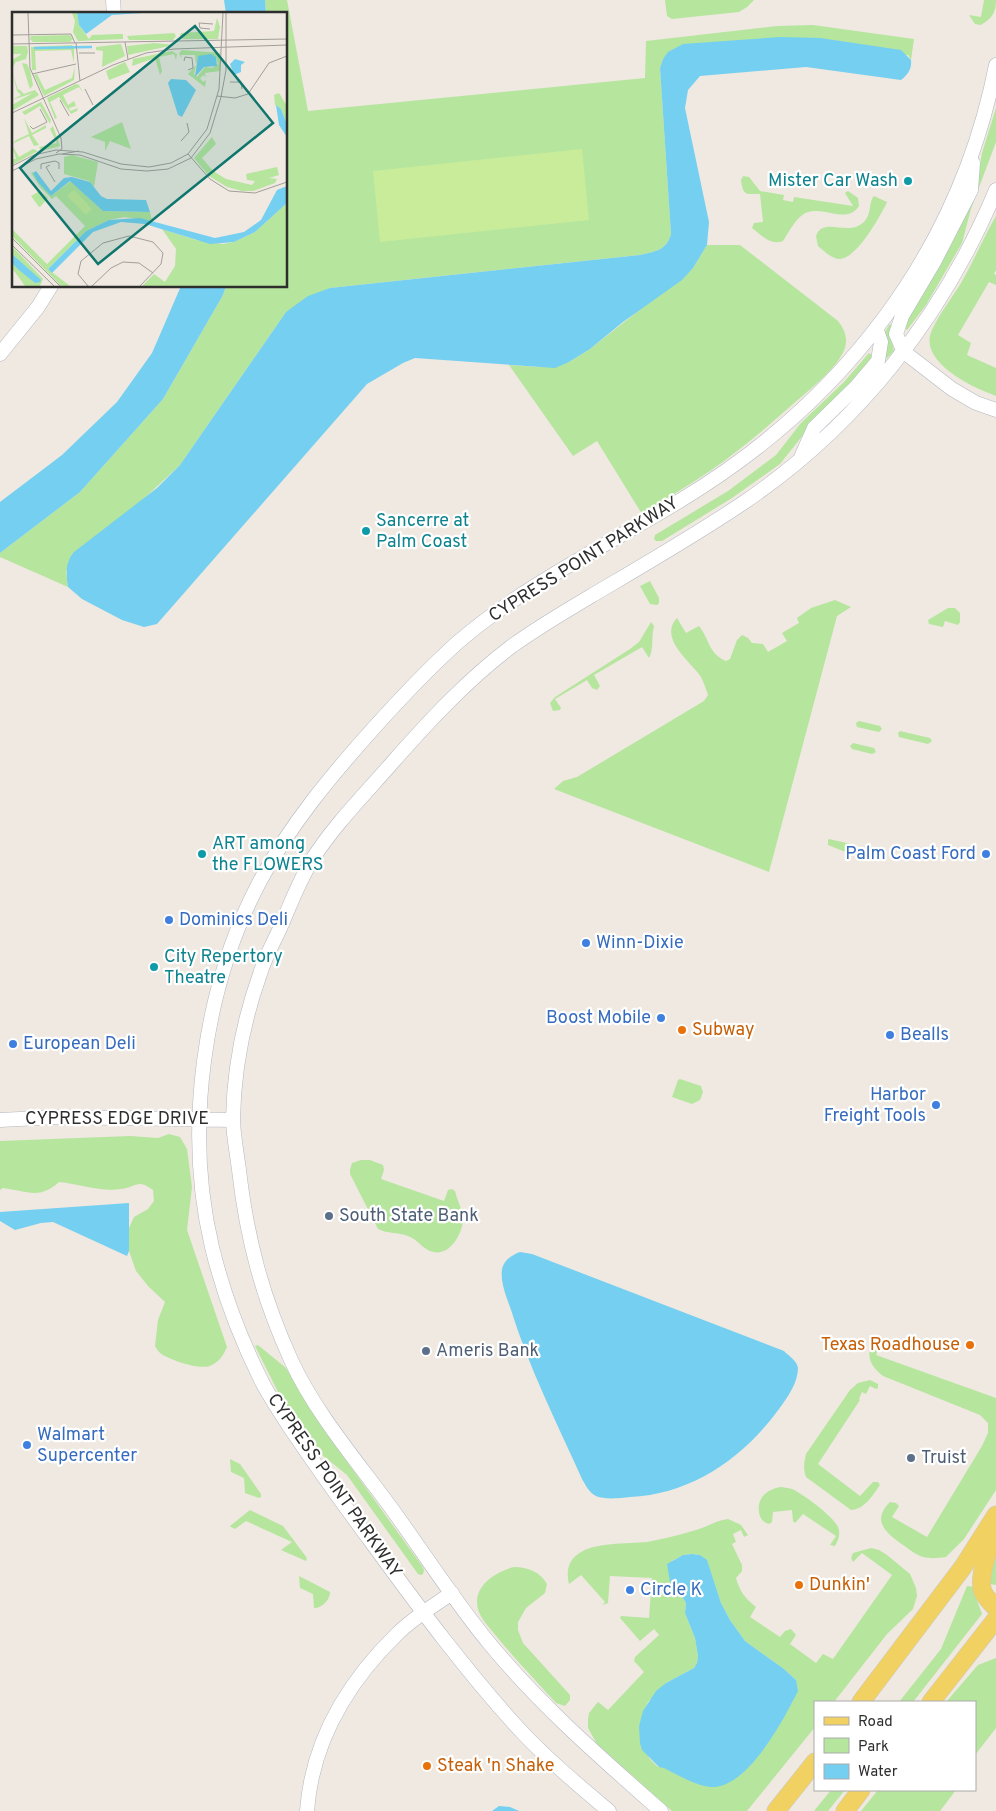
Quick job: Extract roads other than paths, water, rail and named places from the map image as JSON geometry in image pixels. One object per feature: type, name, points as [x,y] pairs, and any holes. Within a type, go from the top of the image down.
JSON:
[{"type":"main road","points":[[862,1701],[963,1567],[996,1515]]},
{"type":"main road","points":[[996,1526],[984,1570],[982,1585],[984,1593],[996,1608]]},
{"type":"main road","points":[[932,1701],[996,1619]]},
{"type":"main road","points":[[776,1811],[814,1763]]},
{"type":"main road","points":[[845,1811],[861,1791]]},
{"type":"street","name":"CYPRESS POINT PARKWAY","points":[[609,1811],[561,1770],[521,1731],[423,1613],[314,1463],[275,1405],[255,1366],[227,1296],[212,1246],[202,1177],[198,1119],[212,1016],[226,966],[245,914],[263,876],[293,827],[336,771],[422,676],[471,631],[538,584],[681,500],[757,449],[822,391],[876,328],[906,287],[930,246],[955,196],[983,120],[996,65]]},
{"type":"street","points":[[975,144],[971,190],[934,262],[902,316],[896,334],[904,352],[952,389],[976,403],[996,410]]},
{"type":"street","name":"CYPRESS POINT PARKWAY","points":[[661,1811],[586,1746],[488,1643],[323,1414],[294,1367],[262,1289],[244,1215],[233,1120],[238,1061],[251,1002],[262,968],[297,885],[315,854],[352,808],[464,686],[513,645],[562,613],[740,506],[780,477],[830,435],[874,388],[904,352],[930,314],[956,274],[996,190]]},
{"type":"street","points":[[0,354],[23,326],[50,288]]},
{"type":"street","points":[[800,460],[814,428],[856,387],[878,361],[881,342],[876,328]]},
{"type":"street","name":"CYPRESS EDGE DRIVE","points":[[0,1120],[58,1117],[233,1120]]},
{"type":"street","points":[[307,1811],[314,1764],[327,1728],[336,1712],[368,1665],[397,1633],[452,1593]]},
{"type":"water","points":[[224,0],[265,0],[266,12],[226,12]]},
{"type":"water","points":[[780,37],[820,38],[901,50],[911,60],[911,66],[908,73],[901,80],[806,67],[700,76],[688,90],[685,108],[709,222],[707,245],[693,268],[682,280],[623,322],[590,349],[555,368],[415,358],[367,384],[157,624],[144,627],[122,620],[82,599],[68,587],[67,568],[74,552],[157,488],[180,465],[286,312],[308,296],[330,288],[640,255],[663,247],[671,234],[660,68],[663,59],[668,52],[683,44]]},
{"type":"water","points":[[180,288],[225,288],[163,399],[80,492],[0,553],[0,502],[62,455],[117,402],[152,353]]},
{"type":"water","points":[[129,1203],[129,1251],[127,1256],[53,1222],[15,1230],[0,1221],[0,1212]]},
{"type":"water","points":[[520,1252],[532,1254],[784,1351],[798,1368],[798,1374],[791,1390],[765,1427],[749,1443],[732,1458],[695,1481],[653,1494],[613,1498],[594,1495],[589,1491],[582,1479],[553,1416],[526,1353],[506,1295],[502,1280],[502,1269],[509,1258]]},
{"type":"water","points":[[683,1555],[700,1555],[707,1560],[721,1603],[745,1641],[796,1680],[798,1691],[784,1718],[763,1751],[737,1777],[724,1785],[710,1787],[692,1782],[659,1767],[642,1750],[640,1743],[639,1726],[643,1711],[656,1691],[666,1683],[694,1668],[697,1663],[698,1656],[695,1638],[685,1613],[686,1603],[677,1588],[670,1582],[667,1564]]},
{"type":"water","points":[[499,1806],[510,1807],[519,1811],[492,1811]]},
{"type":"place","name":"Mister Car Wash","points":[[908,181]]},
{"type":"place","name":"Sancerre at Palm Coast","points":[[366,531]]},
{"type":"place","name":"ART among the FLOWERS","points":[[202,854]]},
{"type":"place","name":"Palm Coast Ford","points":[[986,854]]},
{"type":"place","name":"Dominics Deli","points":[[169,920]]},
{"type":"place","name":"Winn-Dixie","points":[[586,943]]},
{"type":"place","name":"City Repertory Theatre","points":[[154,967]]},
{"type":"place","name":"Boost Mobile","points":[[661,1018]]},
{"type":"place","name":"Subway","points":[[682,1030]]},
{"type":"place","name":"Bealls","points":[[890,1035]]},
{"type":"place","name":"European Deli","points":[[13,1044]]},
{"type":"place","name":"Harbor Freight Tools","points":[[936,1105]]},
{"type":"place","name":"South State Bank","points":[[329,1216]]},
{"type":"place","name":"Texas Roadhouse","points":[[970,1345]]},
{"type":"place","name":"Ameris Bank","points":[[426,1351]]},
{"type":"place","name":"Walmart Supercenter","points":[[27,1445]]},
{"type":"place","name":"Truist","points":[[911,1458]]},
{"type":"place","name":"Dunkin'","points":[[799,1585]]},
{"type":"place","name":"Circle K","points":[[630,1590]]},
{"type":"place","name":"Steak 'n Shake","points":[[427,1766]]}]
